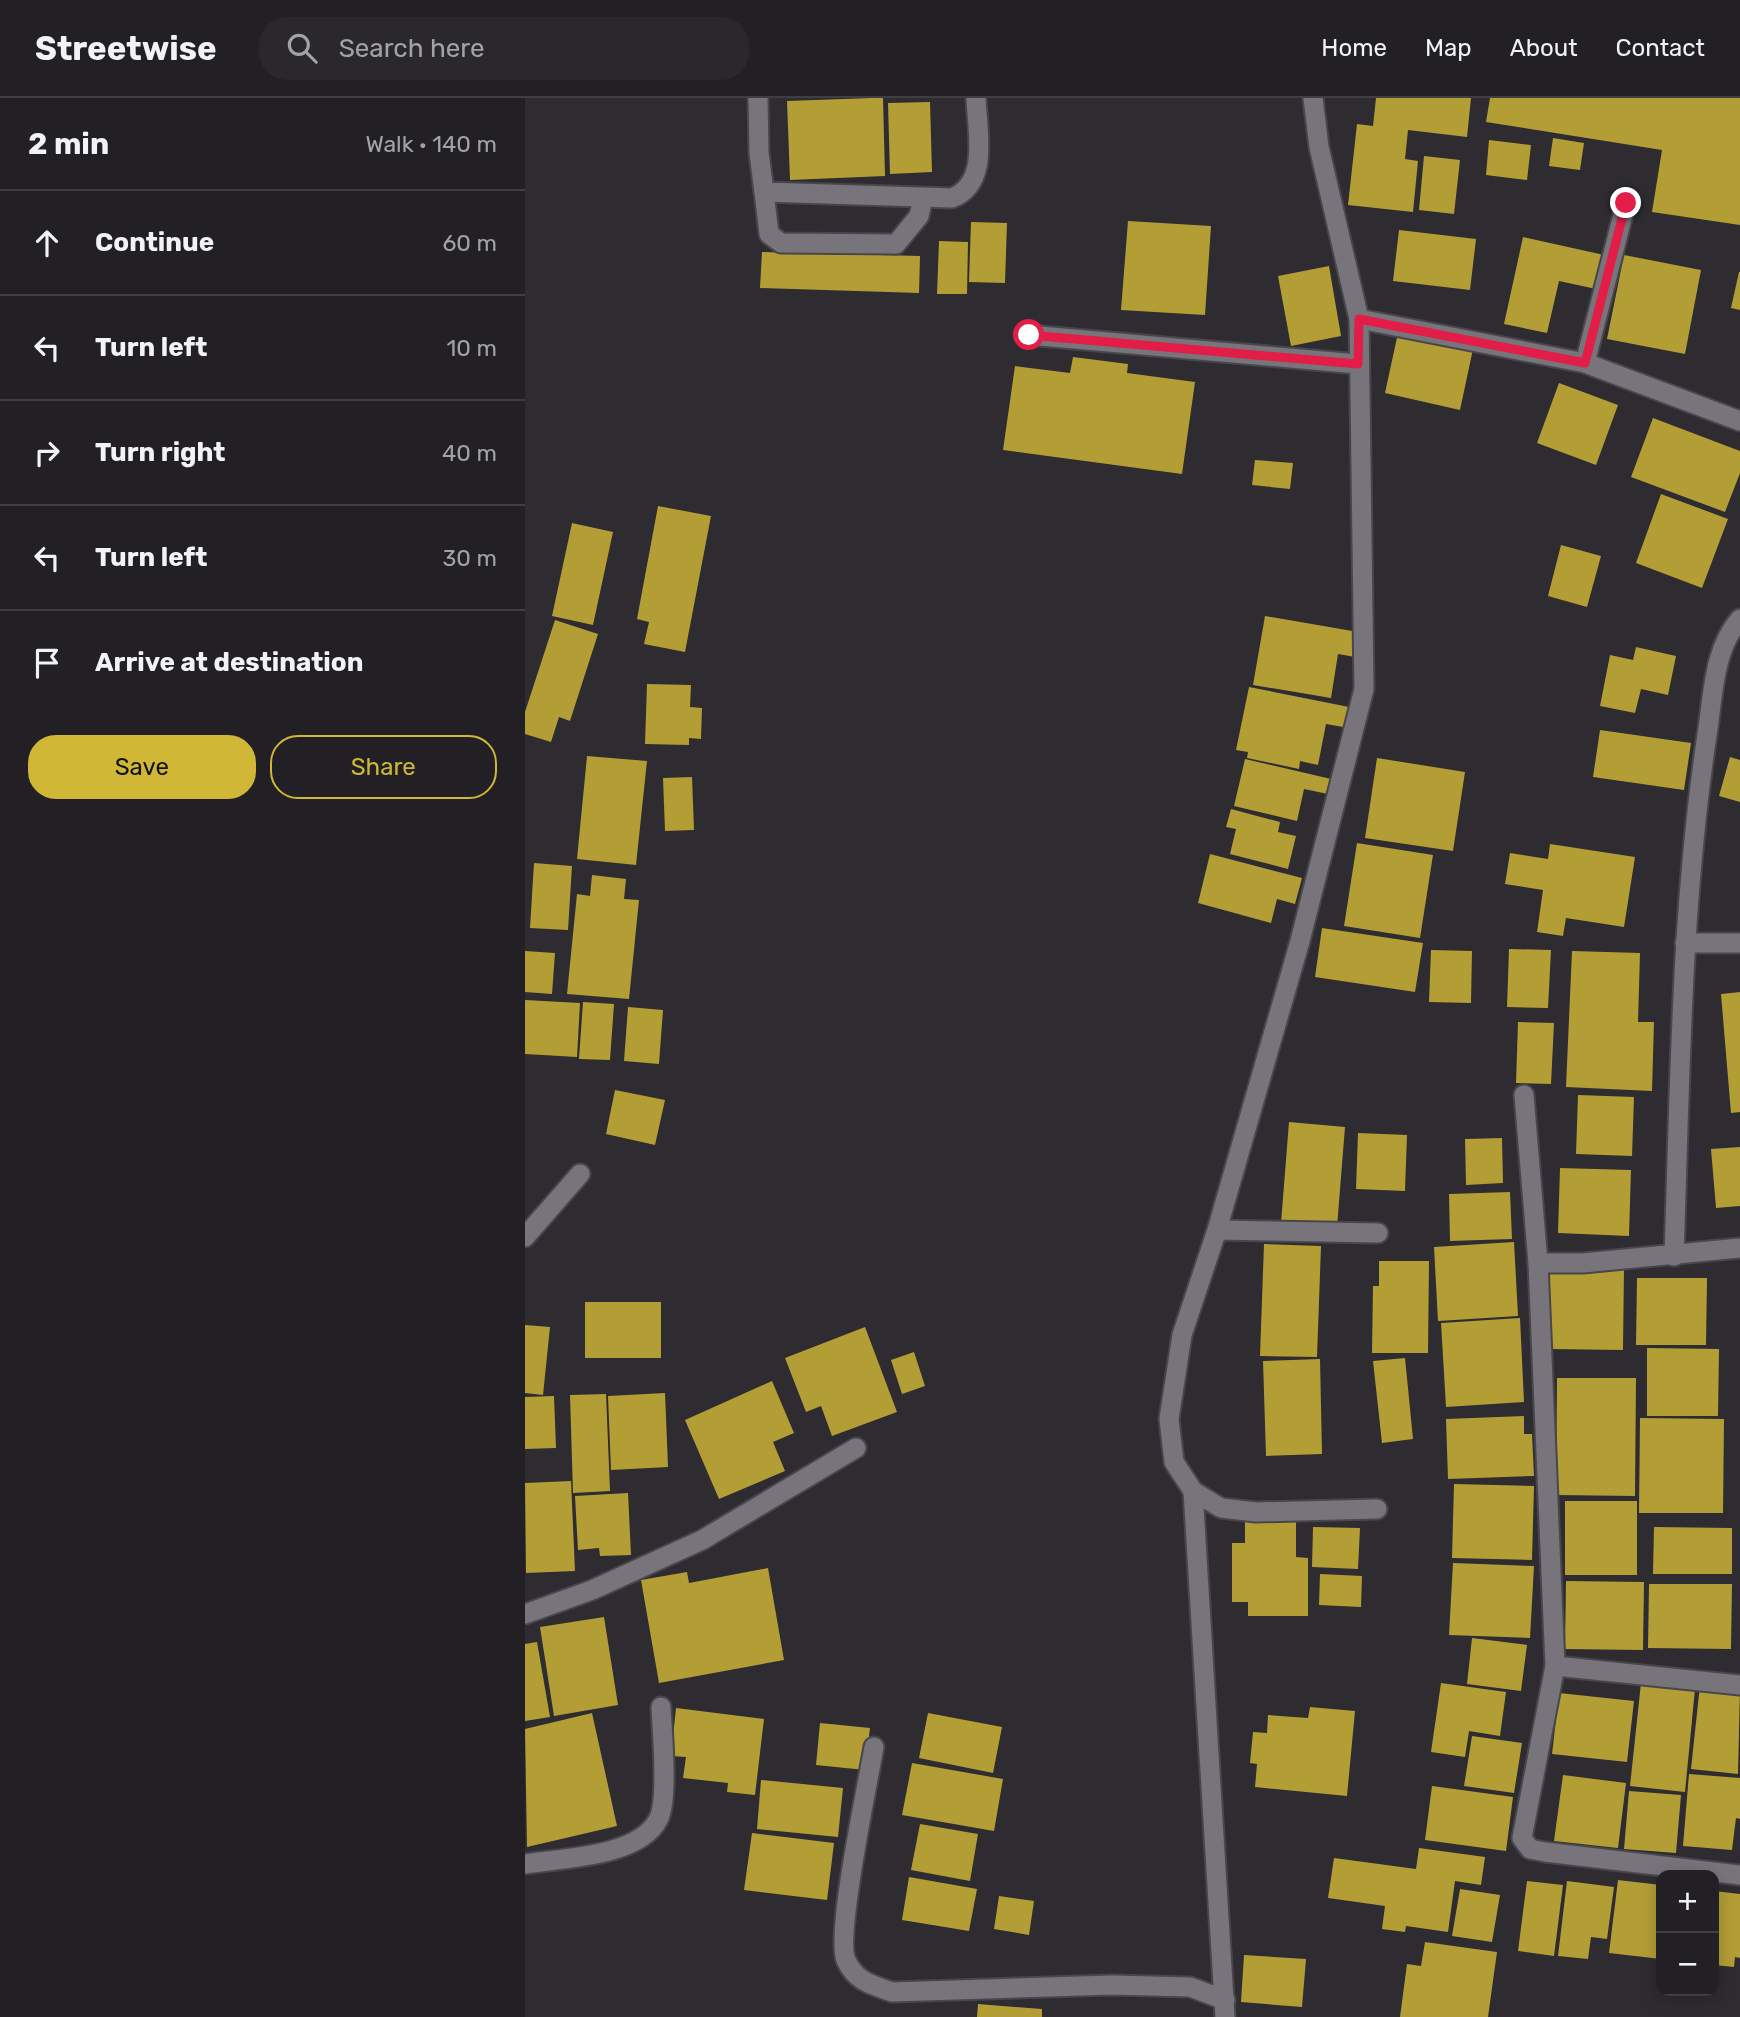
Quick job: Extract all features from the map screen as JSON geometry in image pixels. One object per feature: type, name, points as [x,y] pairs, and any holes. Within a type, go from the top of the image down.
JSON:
[{"type":"street","points":[[758,98],[759,153],[769,234],[781,243],[896,244],[919,216],[923,198]]},
{"type":"street","points":[[764,192],[923,198],[952,198],[965,193],[975,178],[978,160],[976,98]]},
{"type":"street","points":[[1313,98],[1319,147],[1359,319],[1364,689],[1300,941],[1217,1230],[1182,1335],[1169,1419],[1174,1462],[1193,1491],[1221,1508],[1256,1513],[1377,1509]]},
{"type":"street","points":[[1585,363],[1626,203]]},
{"type":"street","points":[[1359,319],[1585,363],[1740,422]]},
{"type":"street","points":[[1029,335],[1358,364]]},
{"type":"street","points":[[1674,1256],[1685,943],[1697,803],[1719,660],[1734,626],[1740,619]]},
{"type":"street","points":[[1685,943],[1740,943]]},
{"type":"street","points":[[1524,1096],[1538,1263],[1555,1666],[1522,1838],[1530,1849],[1740,1875]]},
{"type":"street","points":[[525,1237],[580,1174]]},
{"type":"street","points":[[1217,1230],[1378,1233]]},
{"type":"street","points":[[1538,1263],[1674,1256],[1740,1248]]},
{"type":"street","points":[[525,1614],[592,1590],[702,1539],[856,1448]]},
{"type":"street","points":[[1193,1491],[1225,2009]]},
{"type":"street","points":[[1555,1666],[1740,1685]]},
{"type":"street","points":[[525,1864],[632,1844],[648,1833],[660,1818],[663,1772],[661,1707]]},
{"type":"street","points":[[874,1748],[845,1912],[844,1957],[853,1973],[864,1982],[892,1992],[1112,1985],[1190,1987],[1225,2009]]},
{"type":"building","points":[[883,98],[885,176],[790,180],[787,101]]},
{"type":"building","points":[[1376,98],[1471,98],[1467,137],[1408,130],[1405,159],[1418,161],[1413,212],[1348,205],[1357,124],[1373,126]]},
{"type":"building","points":[[1490,98],[1740,98],[1740,225],[1652,212],[1662,150],[1486,122]]},
{"type":"building","points":[[930,102],[932,172],[890,174],[888,103]]},
{"type":"building","points":[[1553,138],[1584,143],[1580,170],[1549,166]]},
{"type":"building","points":[[1489,140],[1531,145],[1527,180],[1486,175]]},
{"type":"building","points":[[1424,156],[1460,160],[1454,214],[1419,210]]},
{"type":"building","points":[[1128,221],[1211,226],[1205,315],[1121,310]]},
{"type":"building","points":[[971,222],[1007,223],[1005,283],[969,282]]},
{"type":"building","points":[[1399,230],[1476,239],[1470,290],[1393,281]]},
{"type":"building","points":[[1523,237],[1604,255],[1596,289],[1559,281],[1547,333],[1504,324]]},
{"type":"building","points":[[939,241],[968,242],[967,294],[937,294]]},
{"type":"building","points":[[762,252],[920,256],[919,293],[760,288]]},
{"type":"building","points":[[1624,255],[1701,270],[1685,354],[1607,339]]},
{"type":"building","points":[[1329,266],[1341,336],[1291,346],[1278,276]]},
{"type":"building","points":[[1740,272],[1740,310],[1731,308]]},
{"type":"building","points":[[1398,333],[1473,349],[1460,410],[1385,393]]},
{"type":"building","points":[[1073,357],[1128,364],[1127,373],[1195,382],[1182,474],[1003,450],[1015,366],[1070,373]]},
{"type":"building","points":[[1559,383],[1618,405],[1596,465],[1537,443]]},
{"type":"building","points":[[1653,418],[1740,451],[1740,473],[1725,512],[1631,477]]},
{"type":"building","points":[[1255,460],[1293,463],[1290,489],[1252,485]]},
{"type":"building","points":[[1661,494],[1728,519],[1702,588],[1636,563]]},
{"type":"building","points":[[658,506],[711,516],[685,652],[644,644],[649,622],[637,619]]},
{"type":"building","points":[[572,523],[613,532],[593,625],[552,616]]},
{"type":"building","points":[[1561,545],[1601,556],[1587,607],[1548,596]]},
{"type":"building","points":[[1265,616],[1358,632],[1355,657],[1338,654],[1331,698],[1253,685]]},
{"type":"building","points":[[555,620],[598,634],[570,721],[559,717],[551,742],[525,734],[525,712]]},
{"type":"building","points":[[1636,647],[1676,656],[1668,695],[1641,689],[1635,713],[1600,706],[1610,655],[1633,660]]},
{"type":"building","points":[[647,684],[691,685],[690,707],[702,708],[701,739],[689,738],[689,745],[645,744]]},
{"type":"building","points":[[1249,687],[1354,708],[1349,728],[1326,724],[1318,765],[1300,761],[1299,769],[1247,758],[1248,752],[1236,750]]},
{"type":"building","points":[[1600,730],[1691,743],[1684,790],[1593,777]]},
{"type":"building","points":[[587,756],[647,761],[636,865],[577,859]]},
{"type":"building","points":[[1730,757],[1740,760],[1740,802],[1719,796]]},
{"type":"building","points":[[1377,758],[1465,772],[1453,851],[1365,838]]},
{"type":"building","points":[[1245,759],[1331,779],[1328,794],[1304,789],[1297,821],[1234,806]]},
{"type":"building","points":[[692,777],[694,830],[665,831],[663,778]]},
{"type":"building","points":[[1231,809],[1280,822],[1278,832],[1296,836],[1288,869],[1230,854],[1236,829],[1226,827]]},
{"type":"building","points":[[1357,843],[1433,855],[1420,938],[1344,926]]},
{"type":"building","points":[[1550,844],[1635,857],[1624,927],[1566,918],[1563,936],[1537,932],[1543,890],[1505,884],[1510,853],[1548,859]]},
{"type":"building","points":[[1210,854],[1302,878],[1295,904],[1277,899],[1271,923],[1198,903]]},
{"type":"building","points":[[534,863],[572,866],[568,930],[530,928]]},
{"type":"building","points":[[592,875],[626,879],[624,899],[639,900],[629,999],[567,994],[577,894],[590,896]]},
{"type":"building","points":[[1322,928],[1423,943],[1415,992],[1315,977]]},
{"type":"building","points":[[1509,949],[1551,950],[1548,1008],[1507,1007]]},
{"type":"building","points":[[1431,950],[1472,951],[1471,1003],[1429,1002]]},
{"type":"building","points":[[525,951],[555,953],[552,994],[525,992]]},
{"type":"building","points":[[1572,951],[1640,953],[1638,1022],[1654,1022],[1652,1091],[1566,1087]]},
{"type":"building","points":[[1740,992],[1740,1112],[1731,1113],[1721,994]]},
{"type":"building","points":[[525,1000],[580,1003],[577,1057],[525,1054]]},
{"type":"building","points":[[583,1002],[614,1004],[610,1060],[579,1059]]},
{"type":"building","points":[[628,1007],[663,1010],[659,1064],[624,1061]]},
{"type":"building","points":[[1518,1022],[1554,1023],[1551,1084],[1516,1083]]},
{"type":"building","points":[[615,1090],[665,1100],[655,1145],[606,1134]]},
{"type":"building","points":[[1578,1095],[1634,1097],[1632,1156],[1576,1154]]},
{"type":"building","points":[[1289,1122],[1345,1127],[1337,1227],[1281,1223]]},
{"type":"building","points":[[1358,1133],[1407,1135],[1405,1191],[1356,1189]]},
{"type":"building","points":[[1502,1138],[1503,1183],[1466,1185],[1465,1139]]},
{"type":"building","points":[[1740,1147],[1740,1206],[1716,1208],[1711,1149]]},
{"type":"building","points":[[1560,1168],[1631,1170],[1629,1236],[1558,1233]]},
{"type":"building","points":[[1510,1192],[1512,1239],[1450,1241],[1449,1194]]},
{"type":"building","points":[[1514,1242],[1518,1316],[1438,1321],[1434,1247]]},
{"type":"building","points":[[1264,1244],[1321,1246],[1317,1357],[1260,1356]]},
{"type":"building","points":[[1379,1261],[1429,1261],[1428,1353],[1372,1353],[1373,1286],[1379,1286]]},
{"type":"building","points":[[1550,1267],[1624,1267],[1623,1350],[1549,1349]]},
{"type":"building","points":[[1637,1278],[1707,1278],[1706,1345],[1636,1345]]},
{"type":"building","points":[[585,1302],[661,1302],[661,1358],[585,1358]]},
{"type":"building","points":[[1520,1318],[1524,1402],[1446,1407],[1441,1323]]},
{"type":"building","points":[[525,1325],[550,1327],[543,1395],[525,1393]]},
{"type":"building","points":[[865,1327],[897,1412],[832,1436],[821,1406],[806,1412],[785,1358]]},
{"type":"building","points":[[1647,1348],[1719,1349],[1718,1416],[1647,1416]]},
{"type":"building","points":[[914,1352],[925,1386],[902,1394],[891,1360]]},
{"type":"building","points":[[1405,1358],[1413,1439],[1382,1443],[1373,1361]]},
{"type":"building","points":[[1320,1359],[1322,1454],[1266,1456],[1263,1361]]},
{"type":"building","points":[[1557,1378],[1636,1378],[1635,1496],[1556,1495]]},
{"type":"building","points":[[772,1381],[794,1433],[773,1442],[785,1471],[719,1499],[685,1420]]},
{"type":"building","points":[[665,1393],[668,1467],[611,1470],[608,1396]]},
{"type":"building","points":[[606,1394],[610,1491],[573,1493],[570,1395]]},
{"type":"building","points":[[554,1396],[556,1448],[525,1449],[525,1397]]},
{"type":"building","points":[[1524,1416],[1524,1434],[1532,1434],[1534,1476],[1448,1479],[1446,1419]]},
{"type":"building","points":[[1640,1418],[1724,1419],[1723,1513],[1639,1513]]},
{"type":"building","points":[[571,1481],[575,1571],[526,1573],[525,1483]]},
{"type":"building","points":[[1454,1484],[1534,1486],[1532,1560],[1452,1558]]},
{"type":"building","points":[[628,1493],[631,1555],[600,1556],[599,1548],[578,1550],[575,1496]]},
{"type":"building","points":[[1565,1501],[1637,1501],[1637,1575],[1565,1575]]},
{"type":"building","points":[[1245,1519],[1296,1520],[1296,1557],[1308,1558],[1308,1616],[1248,1616],[1248,1602],[1232,1602],[1232,1543],[1245,1543]]},
{"type":"building","points":[[1313,1527],[1360,1528],[1358,1569],[1312,1567]]},
{"type":"building","points":[[1654,1527],[1732,1528],[1732,1574],[1653,1574]]},
{"type":"building","points":[[1453,1563],[1534,1566],[1530,1638],[1449,1635]]},
{"type":"building","points":[[768,1568],[784,1660],[659,1683],[641,1580],[687,1572],[689,1583]]},
{"type":"building","points":[[1320,1574],[1362,1576],[1361,1607],[1319,1605]]},
{"type":"building","points":[[1566,1581],[1644,1582],[1643,1650],[1565,1649]]},
{"type":"building","points":[[1649,1584],[1732,1584],[1731,1649],[1648,1648]]},
{"type":"building","points":[[604,1617],[618,1705],[554,1716],[540,1627]]},
{"type":"building","points":[[1472,1638],[1527,1645],[1521,1691],[1467,1684]]},
{"type":"building","points":[[537,1642],[550,1717],[525,1721],[525,1644]]},
{"type":"building","points":[[1441,1683],[1506,1692],[1500,1736],[1469,1731],[1465,1757],[1431,1752]]},
{"type":"building","points":[[1641,1683],[1695,1689],[1685,1792],[1630,1786]]},
{"type":"building","points":[[1700,1685],[1740,1689],[1738,1774],[1691,1769]]},
{"type":"building","points":[[1559,1693],[1634,1701],[1627,1762],[1552,1754]]},
{"type":"building","points":[[1310,1707],[1355,1711],[1347,1796],[1255,1787],[1257,1764],[1250,1763],[1253,1732],[1267,1733],[1268,1715],[1308,1718]]},
{"type":"building","points":[[676,1708],[764,1719],[755,1795],[727,1792],[728,1783],[683,1778],[686,1757],[671,1756]]},
{"type":"building","points":[[592,1713],[617,1826],[527,1847],[525,1729]]},
{"type":"building","points":[[928,1713],[1002,1727],[993,1773],[919,1758]]},
{"type":"building","points":[[820,1723],[870,1728],[865,1770],[816,1765]]},
{"type":"building","points":[[1472,1736],[1522,1743],[1514,1793],[1464,1786]]},
{"type":"building","points":[[912,1763],[1003,1779],[994,1831],[902,1815]]},
{"type":"building","points":[[1689,1774],[1740,1778],[1740,1819],[1736,1818],[1732,1850],[1683,1846]]},
{"type":"building","points":[[1563,1775],[1626,1783],[1618,1848],[1554,1841]]},
{"type":"building","points":[[761,1780],[843,1788],[838,1837],[757,1829]]},
{"type":"building","points":[[1432,1786],[1513,1797],[1506,1851],[1425,1840]]},
{"type":"building","points":[[1629,1791],[1681,1795],[1676,1853],[1624,1849]]},
{"type":"building","points":[[920,1824],[978,1834],[970,1881],[911,1870]]},
{"type":"building","points":[[752,1833],[834,1843],[827,1900],[744,1890]]},
{"type":"building","points":[[1419,1848],[1485,1857],[1481,1885],[1455,1881],[1448,1932],[1406,1926],[1405,1932],[1382,1929],[1385,1906],[1328,1898],[1334,1858],[1416,1869]]},
{"type":"building","points":[[909,1877],[977,1889],[969,1931],[902,1920]]},
{"type":"building","points":[[1618,1880],[1656,1884],[1656,1958],[1609,1953]]},
{"type":"building","points":[[1527,1881],[1563,1885],[1554,1956],[1518,1951]]},
{"type":"building","points":[[1567,1881],[1614,1887],[1607,1939],[1591,1937],[1588,1959],[1558,1956]]},
{"type":"building","points":[[1460,1889],[1500,1895],[1492,1942],[1452,1936]]},
{"type":"building","points":[[1719,1892],[1740,1894],[1740,1958],[1735,1957],[1734,1967],[1719,1966]]},
{"type":"building","points":[[999,1896],[1034,1901],[1029,1935],[994,1929]]},
{"type":"building","points":[[1425,1942],[1497,1952],[1488,2017],[1400,2017],[1407,1964],[1421,1966]]},
{"type":"building","points":[[1244,1955],[1306,1959],[1302,2007],[1241,2002]]},
{"type":"building","points":[[978,2004],[1042,2009],[1042,2017],[977,2017]]},
{"type":"route","points":[[1029,335],[1206,353],[1358,364],[1359,319],[1585,363],[1626,203]]}]
